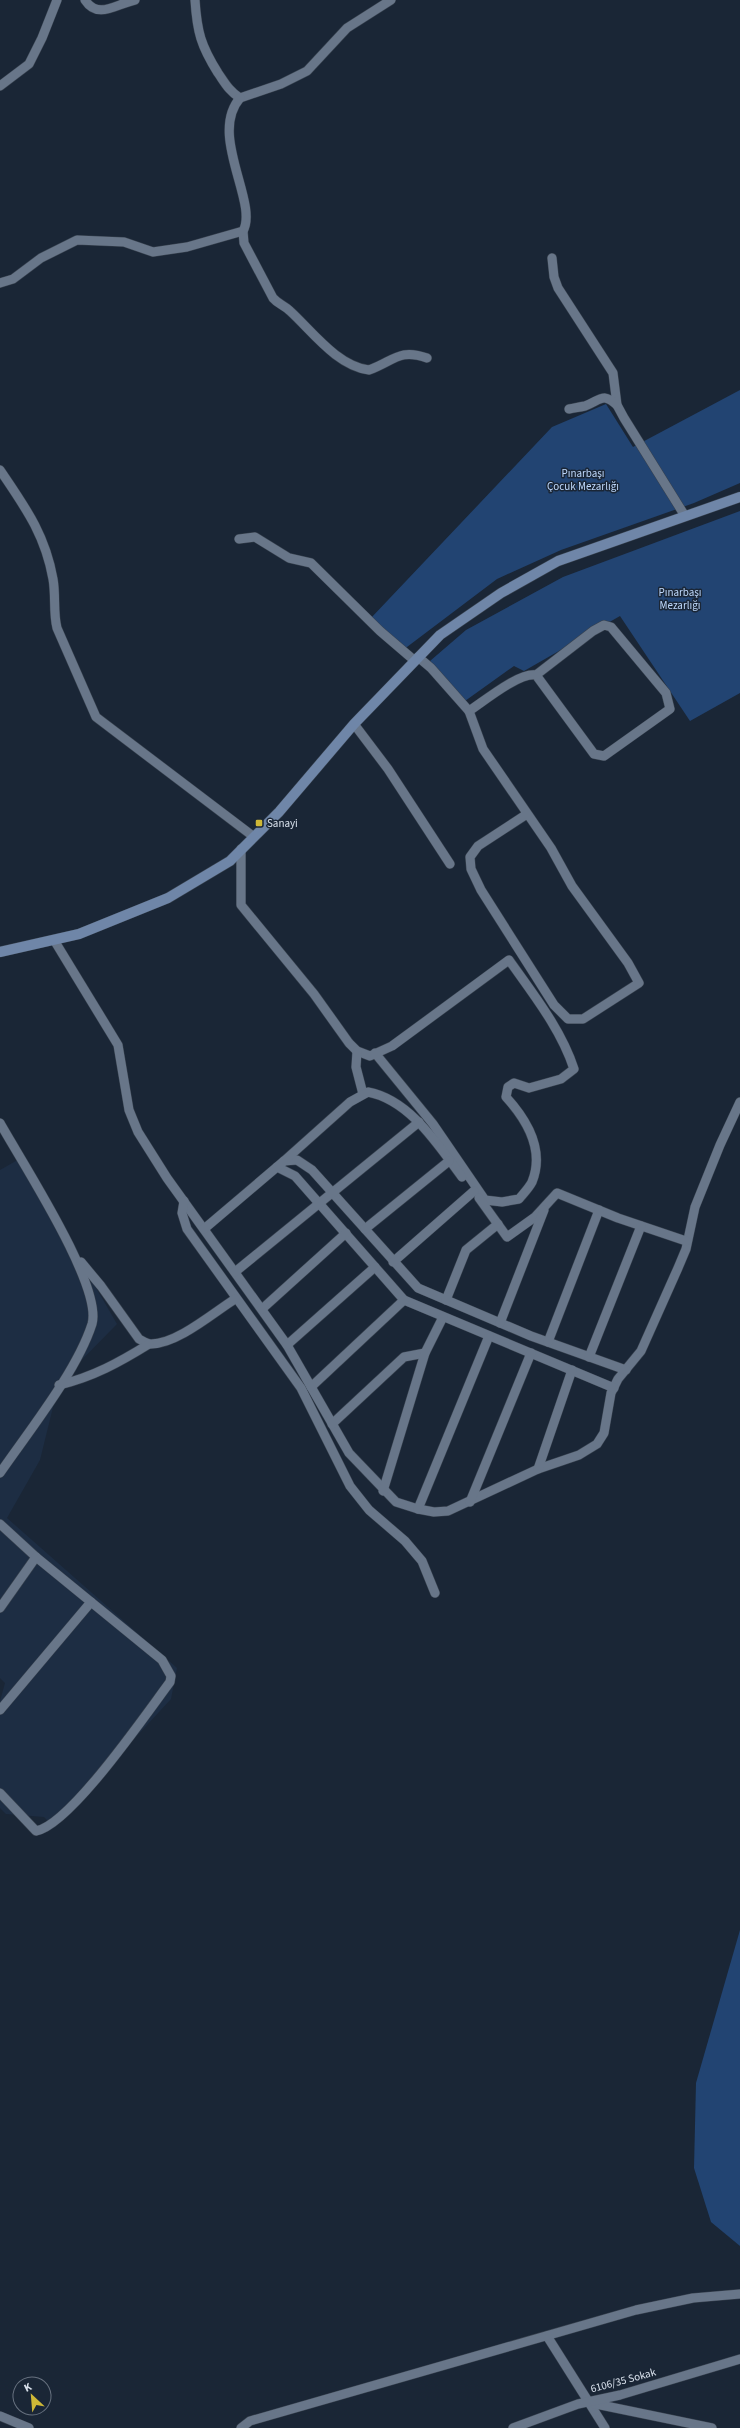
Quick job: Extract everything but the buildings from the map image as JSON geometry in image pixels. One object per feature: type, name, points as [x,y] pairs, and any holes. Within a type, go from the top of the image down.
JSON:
[{"type":"main road","points":[[0,952],[79,934],[168,898],[230,861],[279,812],[354,724],[440,635],[501,593],[558,561],[740,497]]},
{"type":"street","points":[[0,86],[29,64],[42,38],[57,0]]},
{"type":"street","points":[[85,0],[89,7],[103,11],[135,0]]},
{"type":"street","points":[[196,0],[199,31],[207,57],[230,92],[240,98]]},
{"type":"street","points":[[391,0],[347,28],[307,71],[281,84],[240,98],[233,106],[230,136],[232,159],[245,208],[247,224],[243,231],[244,243],[272,298],[279,305],[292,312],[330,353],[356,366],[369,370],[402,354],[413,352],[427,358]]},
{"type":"street","points":[[0,283],[13,279],[42,258],[77,240],[124,242],[144,251],[153,252],[187,247],[243,231]]},
{"type":"street","points":[[552,258],[554,277],[558,288],[613,373],[617,405]]},
{"type":"street","points":[[569,409],[585,406],[602,398],[609,398],[617,405],[685,516]]},
{"type":"street","points":[[0,470],[38,528],[53,581],[53,612],[57,628],[96,717],[254,837]]},
{"type":"street","points":[[239,539],[255,537],[289,558],[311,563],[380,631],[431,668],[469,711],[483,749],[551,848],[572,886],[628,963],[640,983],[583,1019],[568,1019],[554,1005],[481,890],[471,869],[470,857],[478,846],[527,814]]},
{"type":"street","points":[[469,711],[505,687],[530,674],[536,675],[594,754],[604,756],[670,709],[666,693],[610,627],[604,626],[593,631],[536,675]]},
{"type":"street","points":[[354,724],[388,769],[450,864]]},
{"type":"street","points":[[241,849],[241,905],[314,994],[349,1043],[358,1051],[370,1056],[375,1053],[392,1046],[509,960],[540,1003],[570,1054],[574,1069],[561,1079],[529,1088],[514,1083],[508,1087],[506,1097],[519,1111],[534,1140],[537,1163],[532,1183],[518,1199],[502,1202],[485,1200],[433,1124],[375,1053]]},
{"type":"street","points":[[54,940],[118,1045],[129,1110],[138,1132],[184,1201],[287,1345],[349,1453],[396,1502],[418,1509],[434,1512],[448,1510],[470,1502],[538,1469],[579,1455],[597,1444],[604,1433],[614,1388],[626,1370],[641,1352],[655,1323],[683,1256],[695,1207],[720,1145],[740,1102]]},
{"type":"street","points":[[358,1051],[356,1066],[363,1094]]},
{"type":"street","points":[[204,1229],[281,1164],[350,1102],[368,1092],[381,1094],[419,1122],[474,1191],[507,1237],[535,1217],[556,1193],[641,1226],[686,1241]]},
{"type":"street","points":[[235,1272],[419,1122]]},
{"type":"street","points":[[0,1123],[76,1257],[92,1298],[92,1323],[76,1358],[0,1473]]},
{"type":"street","points":[[281,1164],[297,1160],[312,1170],[393,1262],[418,1288],[548,1342],[626,1370]]},
{"type":"street","points":[[365,1229],[449,1161]]},
{"type":"street","points":[[281,1164],[319,1203],[404,1300],[614,1388]]},
{"type":"street","points":[[393,1262],[474,1191]]},
{"type":"street","points":[[184,1201],[182,1213],[186,1229],[235,1299],[277,1352],[300,1388],[350,1486],[369,1510],[405,1542],[422,1561],[435,1594]]},
{"type":"street","points":[[500,1322],[546,1205]]},
{"type":"street","points":[[548,1342],[599,1210]]},
{"type":"street","points":[[446,1300],[466,1250],[498,1224]]},
{"type":"street","points":[[589,1357],[641,1226]]},
{"type":"street","points":[[262,1309],[346,1233]]},
{"type":"street","points":[[76,1257],[101,1286],[139,1339],[149,1344]]},
{"type":"street","points":[[287,1345],[375,1267]]},
{"type":"street","points":[[59,1385],[84,1379],[118,1363],[149,1344],[160,1342],[185,1331],[235,1299]]},
{"type":"street","points":[[311,1387],[404,1300]]},
{"type":"street","points":[[384,1491],[425,1353],[443,1317]]},
{"type":"street","points":[[418,1509],[489,1336]]},
{"type":"street","points":[[332,1424],[404,1357],[425,1353]]},
{"type":"street","points":[[470,1502],[531,1354]]},
{"type":"street","points":[[538,1469],[572,1370]]},
{"type":"street","points":[[0,1524],[36,1557],[162,1660],[171,1676],[170,1682],[79,1801],[45,1830],[36,1831],[0,1793]]},
{"type":"street","points":[[0,1608],[36,1557]]},
{"type":"street","points":[[0,1710],[91,1602]]},
{"type":"street","points":[[241,2428],[250,2421],[636,2310],[693,2298],[740,2294]]},
{"type":"street","points":[[547,2336],[605,2428]]},
{"type":"street","name":"6106/35 Sokak","points":[[513,2428],[588,2402],[620,2395],[740,2359]]},
{"type":"street","points":[[588,2402],[712,2428]]},
{"type":"street","points":[[0,2416],[29,2428]]},
{"type":"shaded area","points":[[21,1158],[117,1324],[59,1383],[40,1460],[7,1518],[177,1668],[171,1699],[121,1753],[89,1793],[54,1827],[44,1817],[6,1814],[0,1808],[0,1701],[5,1683],[0,1678],[0,1170]]},
{"type":"green space","name":"Pınarbaşı Çocuk Mezarlığı","points":[[740,390],[740,483],[694,503],[561,550],[497,579],[403,650],[371,618],[552,427],[606,404],[633,447]]},
{"type":"green space","name":"Pınarbaşı Mezarlığı","points":[[740,511],[740,693],[690,721],[620,616],[524,671],[514,666],[465,701],[430,661],[466,630],[563,577]]},
{"type":"green space","points":[[740,1930],[740,2246],[711,2222],[694,2168],[696,2083]]},
{"type":"place","name":"Sanayi","points":[[259,823]]}]
